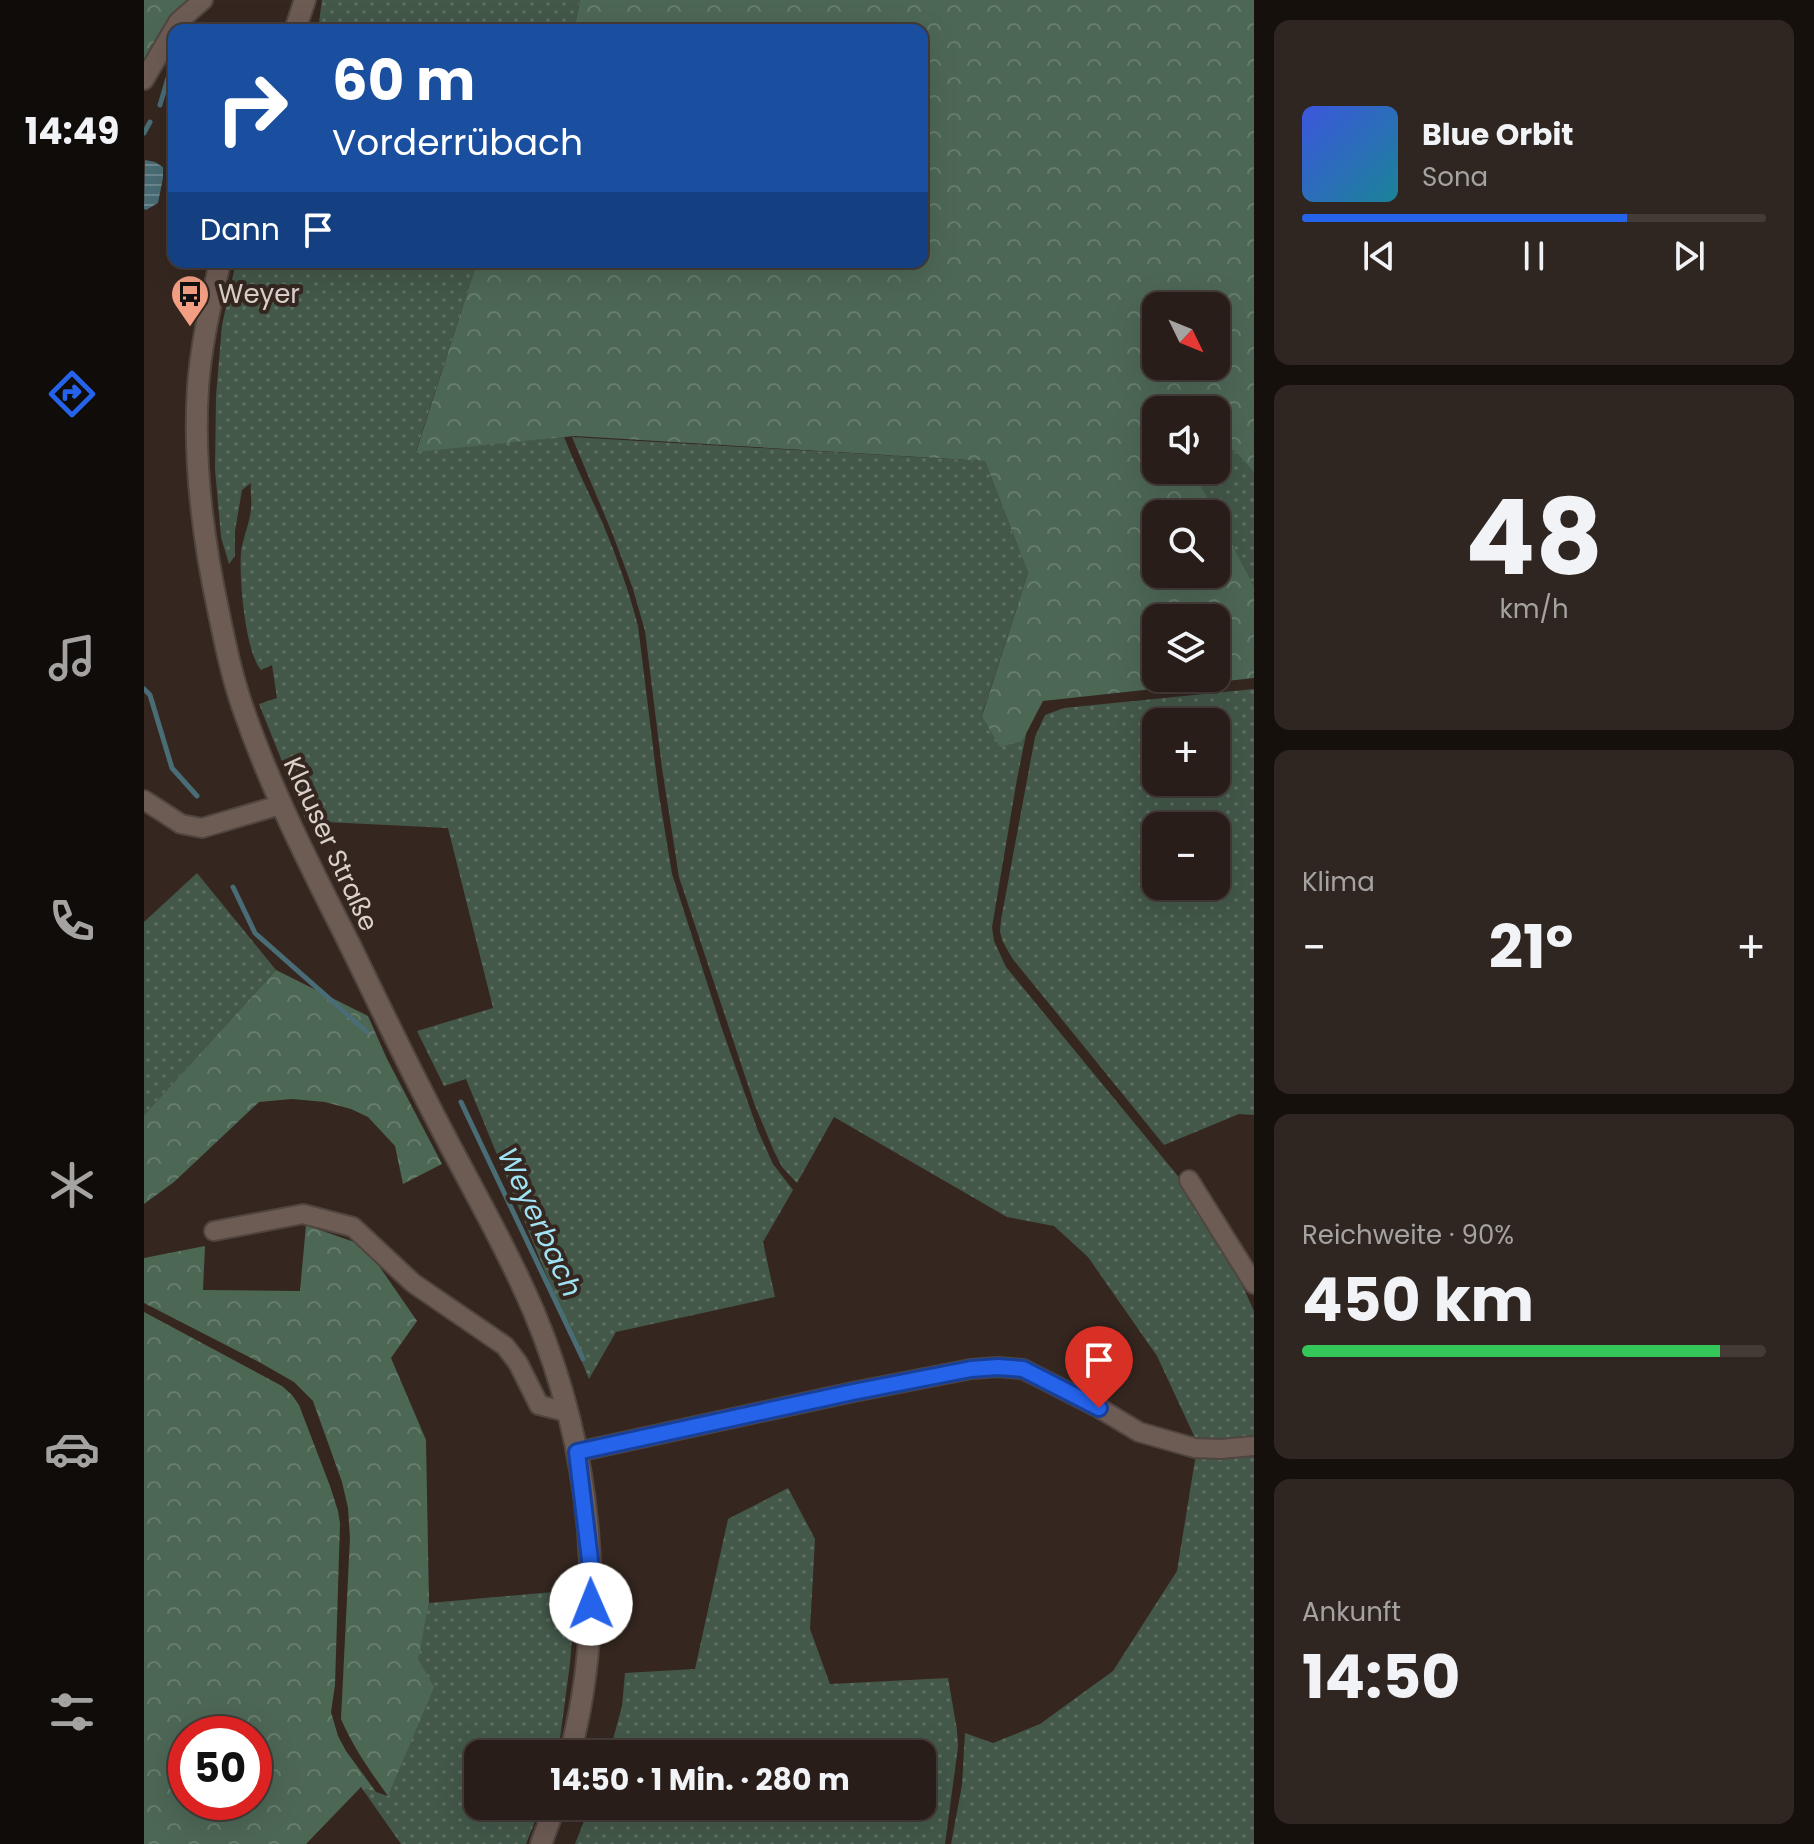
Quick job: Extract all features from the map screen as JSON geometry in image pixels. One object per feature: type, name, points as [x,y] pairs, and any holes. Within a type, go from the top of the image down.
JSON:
[{"type":"main road","points":[[297,24],[305,0]]},
{"type":"main road","name":"Klauser Straße","points":[[219,268],[206,324],[198,385],[197,459],[207,557],[227,656],[244,713],[280,805],[534,1312],[562,1391],[577,1452],[590,1560],[591,1604],[579,1722],[574,1740]]},
{"type":"main road","points":[[541,1844],[550,1820]]},
{"type":"street","points":[[177,24],[203,0]]},
{"type":"street","points":[[144,80],[168,39]]},
{"type":"street","points":[[144,800],[181,824],[202,828],[280,805]]},
{"type":"street","points":[[1189,1180],[1254,1284]]},
{"type":"street","points":[[214,1231],[303,1214],[353,1227],[413,1283],[505,1346],[518,1363],[539,1405],[567,1412]]},
{"type":"street","points":[[577,1452],[853,1392],[971,1369],[998,1367],[1033,1373],[1139,1432],[1195,1448],[1254,1446]]},
{"type":"green space","points":[[144,0],[192,0],[174,24],[168,24],[168,32],[144,64]]},
{"type":"green space","points":[[322,0],[580,0],[575,24],[319,24]]},
{"type":"green space","points":[[580,0],[1254,0],[1254,473],[1230,449],[1230,396],[1142,396],[1142,484],[1200,484],[1208,500],[1142,500],[1142,588],[1230,588],[1230,541],[1254,586],[1254,678],[1230,681],[1230,604],[1142,604],[1142,690],[1043,701],[1022,741],[1000,747],[982,716],[1028,573],[985,461],[575,436],[416,452],[475,268],[928,268],[928,24],[575,24]]},
{"type":"green space","points":[[235,268],[475,268],[416,451],[564,437],[603,524],[638,626],[672,874],[758,1131],[773,1164],[793,1190],[763,1242],[775,1297],[616,1332],[589,1379],[466,1079],[444,1086],[417,1031],[493,1008],[448,828],[306,821],[259,704],[277,698],[272,665],[261,670],[255,661],[244,614],[241,552],[250,514],[251,483],[242,490],[235,531],[235,556],[229,564],[221,537],[215,469],[216,396],[222,325]]},
{"type":"green space","points":[[572,437],[985,461],[1028,573],[982,715],[1022,741],[1027,730],[992,927],[994,941],[1006,967],[1182,1181],[1238,1276],[1254,1311],[1254,1437],[1196,1440],[1157,1356],[1088,1257],[1054,1226],[1007,1217],[834,1117],[797,1183],[782,1167],[754,1103],[679,877],[645,631],[613,535]]},
{"type":"green space","points":[[1230,449],[1235,451],[1254,473],[1254,586],[1230,541],[1230,500],[1208,500],[1199,484],[1230,484]]},
{"type":"green space","points":[[1254,689],[1254,1115],[1239,1114],[1164,1145],[1012,958],[1003,942],[1001,920],[1035,737],[1045,715],[1064,708]]},
{"type":"green space","points":[[197,873],[276,970],[144,1115],[144,922]]},
{"type":"green space","points":[[276,970],[368,1016],[442,1164],[403,1184],[395,1146],[368,1117],[325,1102],[292,1099],[259,1102],[174,1182],[144,1204],[144,1115]]},
{"type":"green space","points":[[306,1225],[354,1242],[379,1266],[417,1321],[391,1358],[426,1440],[429,1603],[418,1659],[434,1687],[388,1796],[356,1749],[341,1719],[350,1538],[348,1508],[313,1401],[294,1382],[144,1303],[144,1258],[205,1246],[203,1290],[300,1291]]},
{"type":"green space","points":[[144,1312],[282,1386],[292,1395],[299,1405],[338,1511],[335,1685],[331,1712],[346,1751],[376,1792],[361,1787],[306,1844],[144,1844]]},
{"type":"green space","points":[[1254,1450],[1254,1844],[951,1844],[962,1785],[965,1733],[993,1743],[1040,1724],[1113,1671],[1177,1571],[1196,1454]]},
{"type":"green space","points":[[788,1488],[815,1539],[810,1629],[830,1684],[948,1678],[958,1747],[945,1844],[575,1844],[584,1820],[936,1820],[936,1740],[613,1740],[622,1706],[625,1673],[695,1669],[728,1519]]},
{"type":"green space","points":[[576,1590],[560,1740],[464,1740],[464,1820],[535,1820],[526,1844],[401,1844],[361,1787],[388,1796],[429,1603]]},
{"type":"water","points":[[145,160],[163,167],[158,203],[146,210],[144,209]]},
{"type":"waterway","name":"Weyerbach","points":[[160,105],[168,78]]},
{"type":"waterway","name":"Weyerbach","points":[[144,133],[150,122]]},
{"type":"waterway","name":"Weyerbach","points":[[144,689],[150,695],[172,768],[197,796]]},
{"type":"waterway","name":"Weyerbach","points":[[233,887],[255,933],[367,1032]]},
{"type":"waterway","name":"Weyerbach","points":[[461,1102],[583,1359]]},
{"type":"place","name":"Weyer","points":[[190,328]]},
{"type":"route","points":[[591,1604],[586,1514],[577,1452],[971,1369],[1023,1369],[1099,1408]]}]
